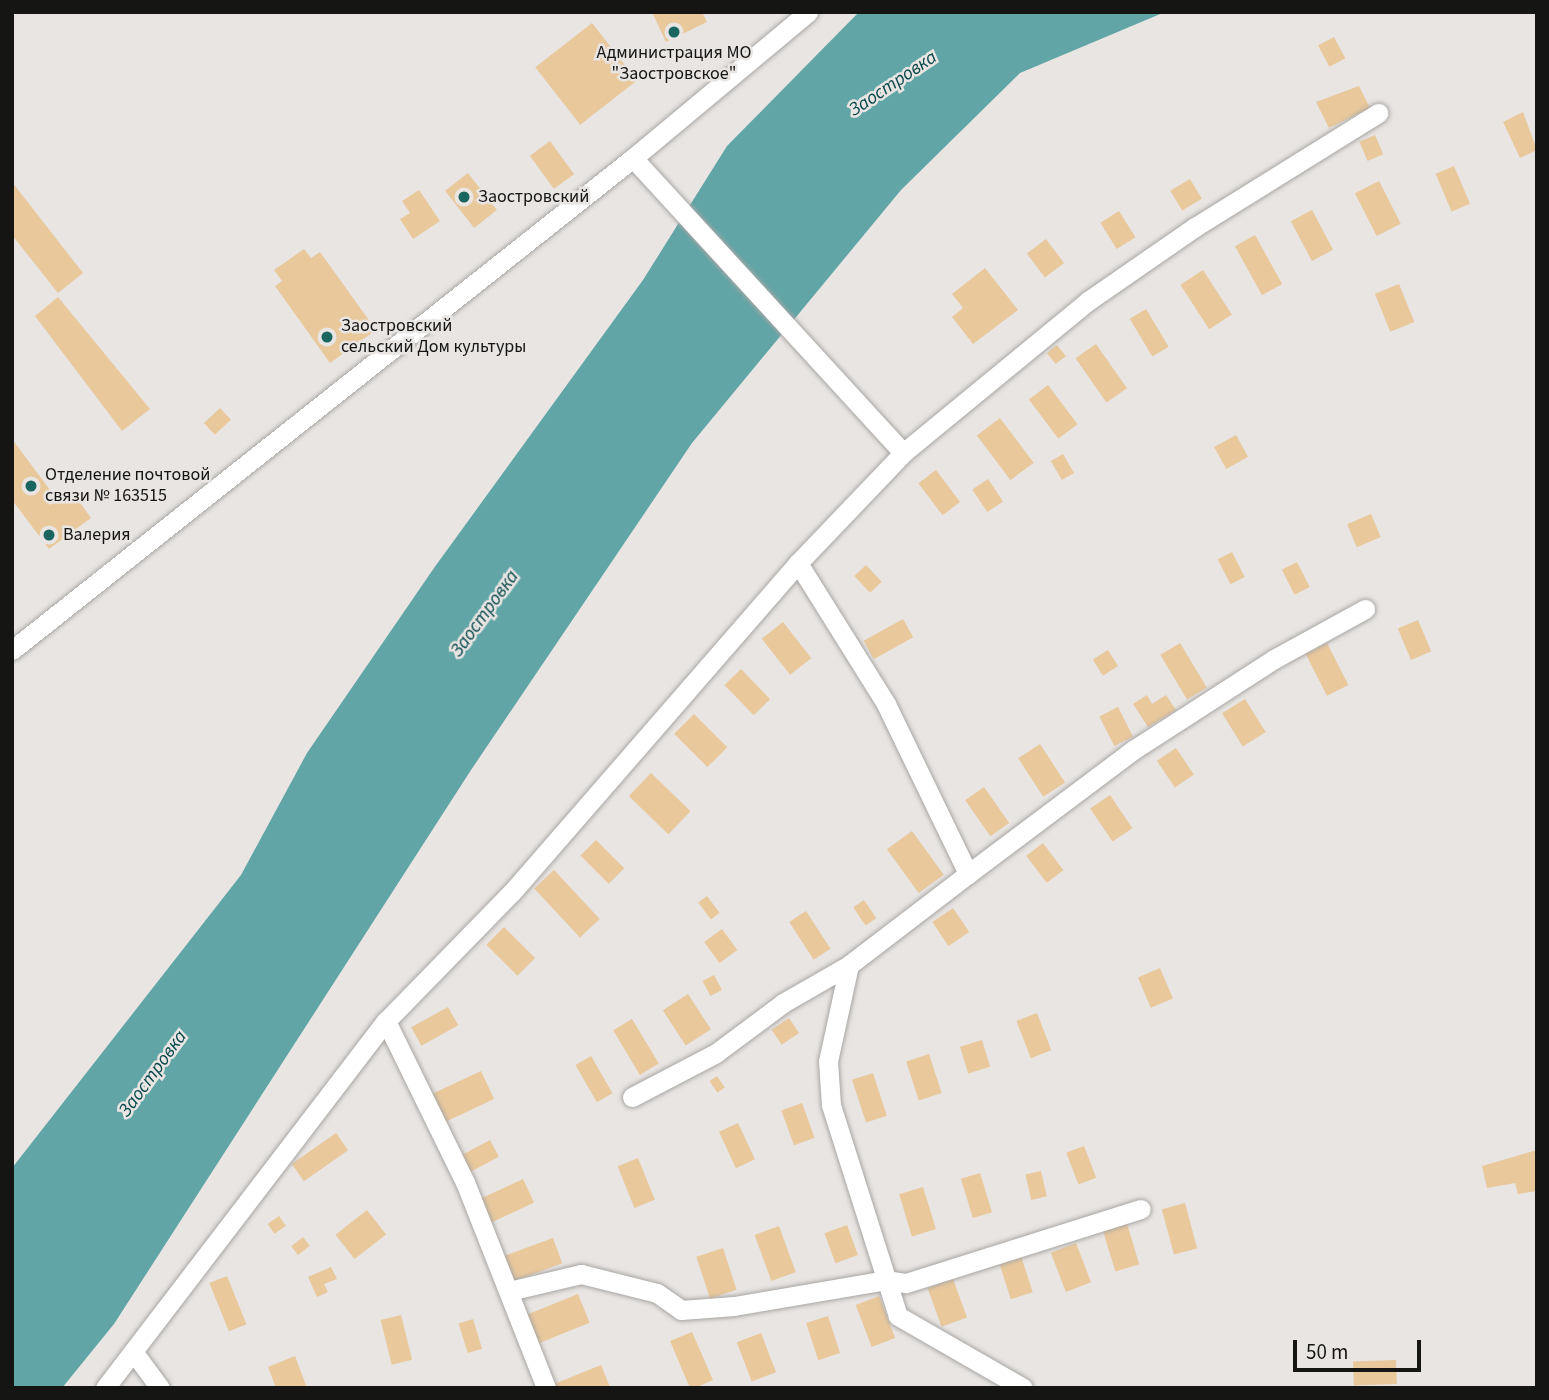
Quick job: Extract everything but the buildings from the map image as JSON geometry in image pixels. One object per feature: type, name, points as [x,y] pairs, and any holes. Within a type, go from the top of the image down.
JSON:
[{"type":"street","points":[[12,650],[633,158],[808,12]]},
{"type":"street","points":[[104,1388],[135,1354],[386,1021],[512,892],[798,563],[903,453],[1088,301],[1195,227],[1378,113]]},
{"type":"street","points":[[633,158],[903,453]]},
{"type":"street","points":[[798,563],[887,704],[968,874]]},
{"type":"street","points":[[632,1097],[716,1053],[783,1003],[849,965],[1133,751],[1274,659],[1365,609]]},
{"type":"street","points":[[849,965],[828,1061],[831,1105],[898,1316],[1023,1388]]},
{"type":"street","points":[[386,1021],[465,1182],[546,1388]]},
{"type":"street","points":[[509,1291],[581,1274],[657,1293],[681,1310],[886,1280],[906,1283],[1141,1209]]},
{"type":"street","points":[[135,1354],[160,1388]]},
{"type":"water","name":"Заостровка","points":[[859,12],[1165,12],[1020,73],[901,190],[692,443],[471,770],[114,1324],[62,1388],[12,1388],[12,1168],[241,875],[307,753],[434,568],[643,280],[727,146]]},
{"type":"place","name":"Администрация МО \"Заостровское\"","points":[[674,32]]},
{"type":"place","name":"Заостровский","points":[[464,197]]},
{"type":"place","name":"Заостровский сельский Дом культуры","points":[[327,337]]},
{"type":"place","name":"Отделение почтовой связи № 163515","points":[[31,486]]},
{"type":"place","name":"Валерия","points":[[49,535]]}]
